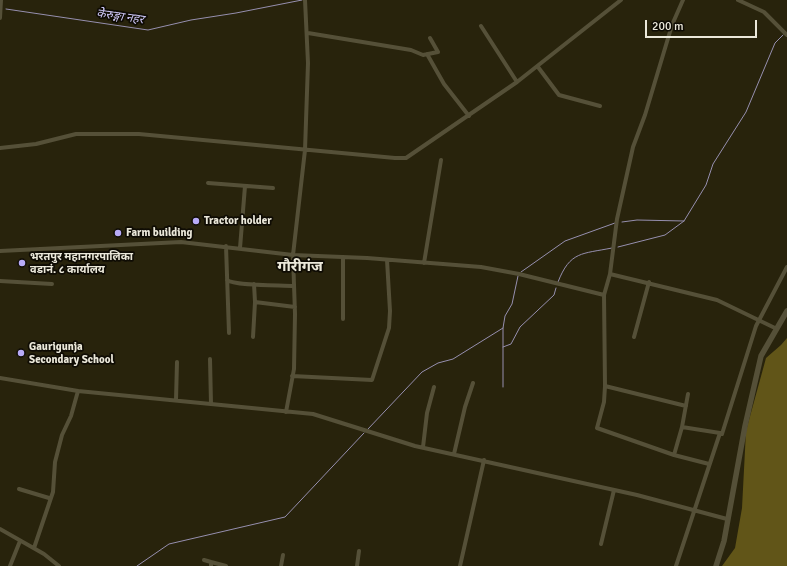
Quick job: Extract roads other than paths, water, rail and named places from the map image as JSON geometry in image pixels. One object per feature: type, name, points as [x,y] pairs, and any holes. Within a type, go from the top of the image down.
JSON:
[{"type":"main road","points":[[716,566],[724,540],[761,356],[787,311]]},
{"type":"street","points":[[286,412],[292,376],[295,307],[293,255],[305,150],[308,33],[305,0]]},
{"type":"street","points":[[0,148],[36,144],[76,134],[106,134],[196,138],[305,150],[406,158],[538,67],[621,0]]},
{"type":"street","points":[[683,0],[672,25],[645,115],[633,147],[617,219],[610,274],[604,295],[605,386],[604,402],[597,428],[674,455],[709,464]]},
{"type":"street","points":[[738,0],[764,12],[787,35]]},
{"type":"street","points":[[0,18],[1,2]]},
{"type":"street","points":[[481,26],[517,82]]},
{"type":"street","points":[[308,33],[427,54],[438,52],[430,38]]},
{"type":"street","points":[[427,54],[444,84],[469,116]]},
{"type":"street","points":[[538,67],[559,95],[600,106]]},
{"type":"street","points":[[424,263],[441,160]]},
{"type":"street","points":[[208,183],[273,188]]},
{"type":"street","points":[[240,248],[245,186]]},
{"type":"street","points":[[0,251],[160,242],[226,246],[293,255],[387,260],[493,269],[604,295]]},
{"type":"street","points":[[226,246],[229,333]]},
{"type":"street","points":[[343,257],[344,319]]},
{"type":"street","points":[[292,376],[372,380],[389,328],[390,312],[387,260]]},
{"type":"street","points":[[676,566],[709,464],[720,433],[722,434],[759,320],[787,268]]},
{"type":"street","points":[[610,274],[649,282],[717,300],[777,328]]},
{"type":"street","points":[[227,280],[230,282],[294,286]]},
{"type":"street","points":[[0,281],[52,284]]},
{"type":"street","points":[[634,337],[649,282]]},
{"type":"street","points":[[253,337],[255,302],[254,284]]},
{"type":"street","points":[[255,302],[295,307]]},
{"type":"street","points":[[210,359],[210,404]]},
{"type":"street","points":[[176,400],[177,362]]},
{"type":"street","points":[[0,378],[78,391],[313,414],[374,434],[423,447],[614,490],[727,519]]},
{"type":"street","points":[[454,454],[465,407],[473,383]]},
{"type":"street","points":[[605,386],[686,406]]},
{"type":"street","points":[[423,447],[427,413],[434,387]]},
{"type":"street","points":[[34,548],[49,498],[54,488],[55,462],[62,435],[71,416],[78,391]]},
{"type":"street","points":[[674,455],[682,427],[688,394]]},
{"type":"street","points":[[682,427],[720,433]]},
{"type":"street","points":[[460,566],[484,460]]},
{"type":"street","points":[[19,489],[49,498]]},
{"type":"street","points":[[601,544],[614,490]]},
{"type":"street","points":[[0,529],[44,554],[59,566]]},
{"type":"street","points":[[10,566],[20,541]]},
{"type":"street","points":[[358,566],[359,551]]},
{"type":"street","points":[[281,566],[283,555]]},
{"type":"street","points":[[204,560],[211,564],[226,566]]},
{"type":"waterway","name":"केेरुङ्गा नहर","points":[[6,9],[148,30],[191,20],[302,0]]},
{"type":"waterway","points":[[618,247],[665,235],[684,221],[706,185],[713,164],[746,112],[775,43],[783,35]]},
{"type":"waterway","points":[[622,222],[637,220],[684,221]]},
{"type":"waterway","points":[[521,272],[565,241],[615,223]]},
{"type":"waterway","points":[[558,282],[567,264],[572,259],[585,253],[612,248]]},
{"type":"waterway","points":[[503,387],[503,328],[505,316],[512,304],[518,276]]},
{"type":"waterway","points":[[503,347],[511,344],[520,327],[554,295],[556,288]]},
{"type":"waterway","points":[[368,429],[422,372],[438,363],[453,359],[503,328]]},
{"type":"waterway","points":[[137,566],[169,544],[285,517],[364,433]]},
{"type":"place","name":"Tractor holder","points":[[196,221]]},
{"type":"place","name":"Farm building","points":[[118,233]]},
{"type":"place","name":"भरतपुर महानगरपालिका वडानं. ८ कार्यालय","points":[[22,263]]},
{"type":"place","name":"Gaurigunja Secondary School","points":[[21,353]]},
{"type":"district","name":"गौरीगंज","points":[[300,267]]}]
